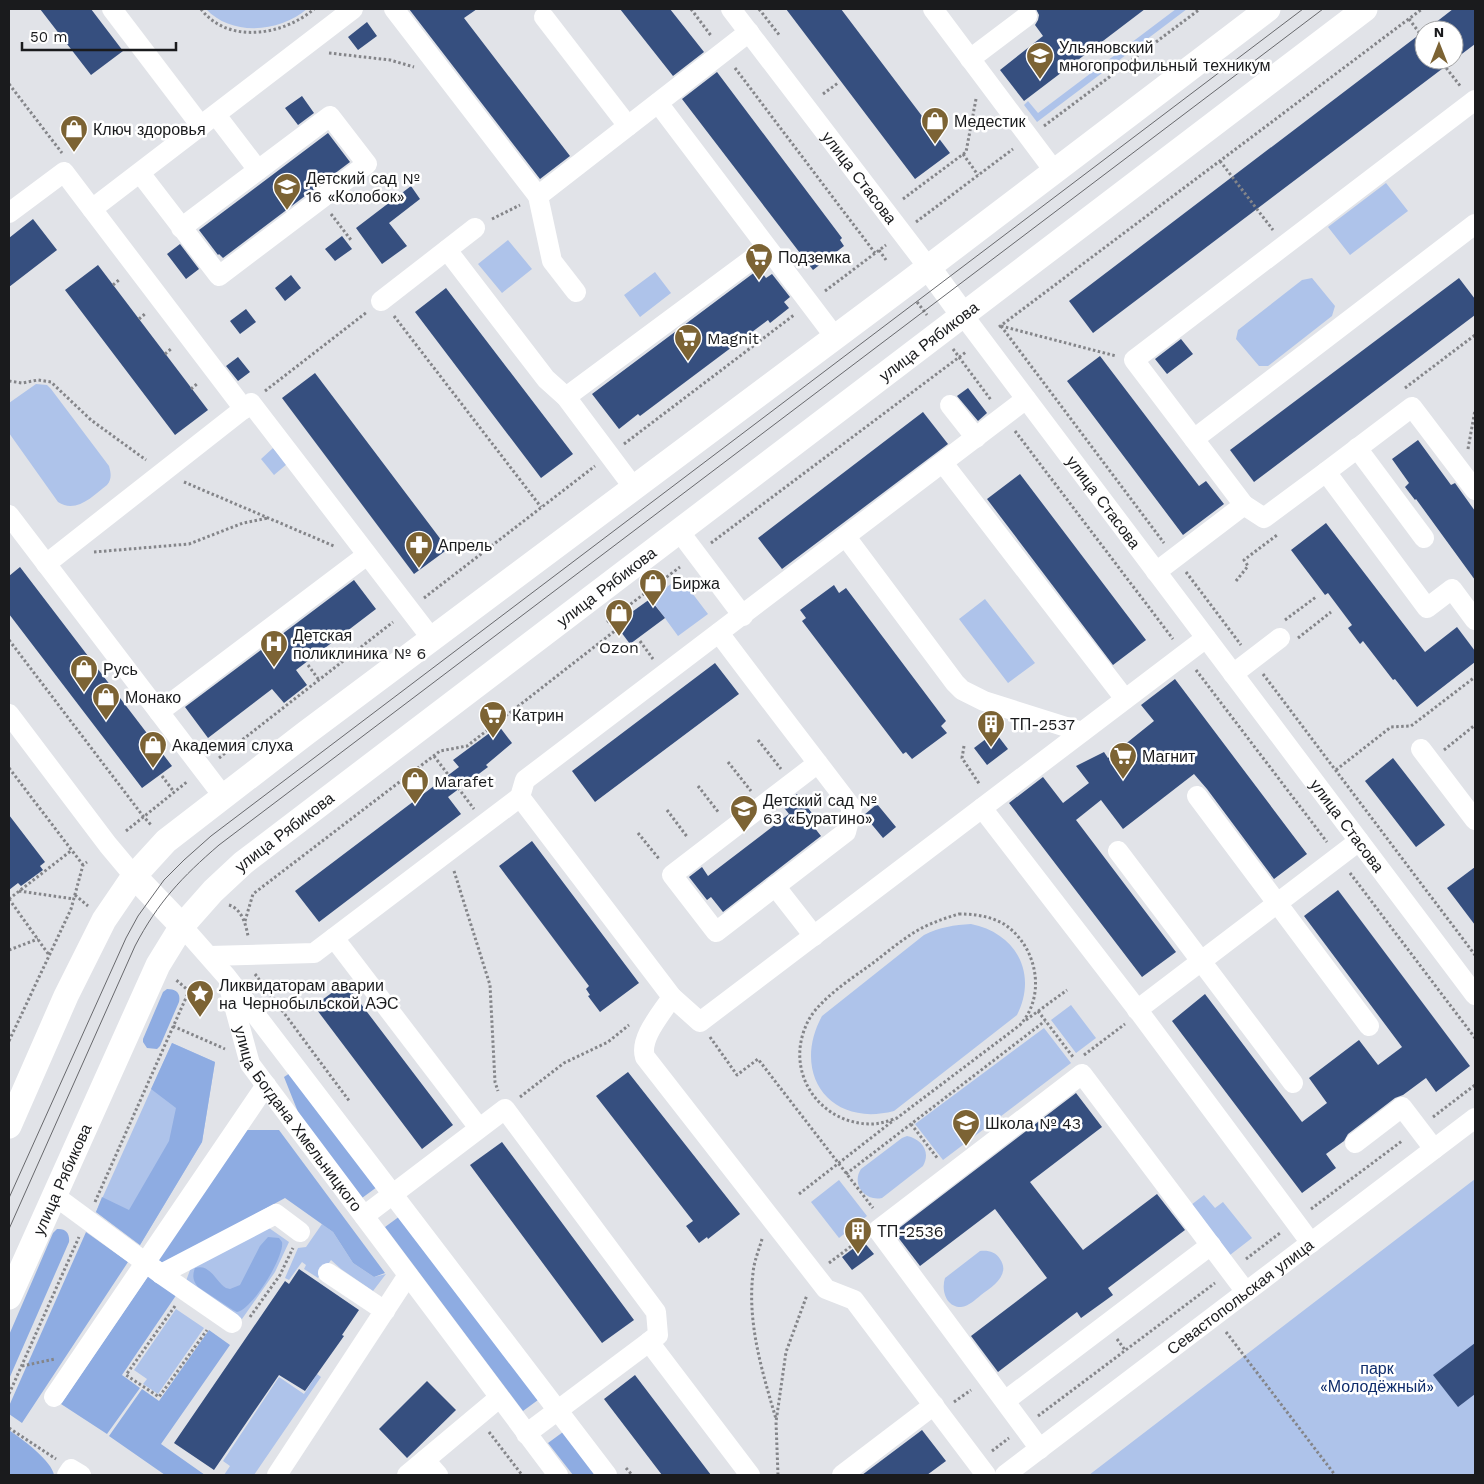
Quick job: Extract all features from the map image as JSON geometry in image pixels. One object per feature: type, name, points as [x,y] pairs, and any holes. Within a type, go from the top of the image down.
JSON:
[{"type":"main road","points":[[9,1126],[66,996],[104,920],[134,876],[166,841],[223,796],[928,267],[1268,9]]},
{"type":"main road","name":"улица Рябикова","points":[[9,1297],[151,981],[182,926],[212,890],[243,864],[1365,9]]},
{"type":"main road","name":"улица Стасова","points":[[928,267],[963,315]]},
{"type":"main road","name":"улица Богдана Хмельницкого","points":[[134,876],[182,926]]},
{"type":"street","points":[[112,9],[208,121],[258,170]]},
{"type":"street","points":[[92,209],[353,9]]},
{"type":"street","points":[[394,9],[538,196],[552,261],[576,292]]},
{"type":"street","name":"улица Стасова","points":[[731,9],[928,267]]},
{"type":"street","points":[[933,9],[1054,172]]},
{"type":"street","points":[[976,66],[1027,16]]},
{"type":"street","points":[[544,17],[628,126]]},
{"type":"street","points":[[538,196],[749,32]]},
{"type":"street","points":[[658,103],[835,337]]},
{"type":"street","points":[[1469,482],[1412,407],[1264,518],[1244,505],[1134,360],[1474,103]]},
{"type":"street","points":[[140,173],[181,228],[218,276],[367,164],[330,116],[181,228]]},
{"type":"street","points":[[11,208],[64,172],[365,557],[432,639]]},
{"type":"street","points":[[1194,439],[1475,224]]},
{"type":"street","points":[[385,306],[447,250],[475,228]]},
{"type":"street","points":[[566,397],[767,248]]},
{"type":"street","points":[[447,250],[546,379],[566,397],[634,488]]},
{"type":"street","name":"улица Стасова","points":[[963,315],[1475,992]]},
{"type":"street","points":[[208,956],[314,954],[520,797],[525,780],[1026,400]]},
{"type":"street","points":[[950,405],[976,438]]},
{"type":"street","points":[[52,560],[247,406]]},
{"type":"street","points":[[1357,448],[1424,538]]},
{"type":"street","points":[[943,463],[1125,699]]},
{"type":"street","points":[[1326,472],[1428,608],[1452,589],[1475,620]]},
{"type":"street","points":[[1156,572],[1244,505]]},
{"type":"street","points":[[9,515],[16,538],[52,560],[159,712],[223,796]]},
{"type":"street","points":[[679,531],[743,616]]},
{"type":"street","points":[[846,537],[962,690],[984,701],[1082,732]]},
{"type":"street","points":[[159,712],[365,557]]},
{"type":"street","points":[[719,633],[818,763],[852,808],[846,832],[716,932],[672,876],[818,763]]},
{"type":"street","points":[[1233,674],[1285,635]]},
{"type":"street","points":[[520,797],[672,997],[700,1022],[1206,638]]},
{"type":"street","name":"улица Богдана Хмельницкого","points":[[9,714],[108,845],[134,876]]},
{"type":"street","points":[[1425,755],[1475,820]]},
{"type":"street","points":[[1197,796],[1369,1026]]},
{"type":"street","points":[[987,805],[1311,1243]]},
{"type":"street","points":[[1138,1011],[1359,841]]},
{"type":"street","points":[[1118,852],[1293,1084]]},
{"type":"street","points":[[776,886],[814,936]]},
{"type":"street","name":"улица Богдана Хмельницкого","points":[[182,926],[226,976],[250,1064],[558,1475]]},
{"type":"street","points":[[334,938],[479,1128]]},
{"type":"street","points":[[226,976],[607,1475]]},
{"type":"street","points":[[672,997],[646,1038],[643,1049],[645,1056],[826,1289],[854,1300],[986,1475]]},
{"type":"street","points":[[1040,1449],[881,1227],[949,1175],[1082,1074],[1246,1292]]},
{"type":"street","points":[[54,1397],[84,1353],[154,1268],[266,1085]]},
{"type":"street","points":[[1355,1143],[1402,1107],[1434,1149]]},
{"type":"street","points":[[364,1216],[505,1109],[656,1312],[658,1335],[526,1434]]},
{"type":"street","name":"Севастопольская улица","points":[[1005,1475],[1475,1118]]},
{"type":"street","points":[[55,1196],[225,1319]]},
{"type":"street","points":[[154,1268],[276,1214],[300,1232]]},
{"type":"street","points":[[1005,1401],[1211,1245]]},
{"type":"street","points":[[328,1273],[385,1311]]},
{"type":"street","points":[[277,1475],[408,1276]]},
{"type":"street","points":[[648,1342],[750,1475]]},
{"type":"street","points":[[407,1475],[499,1398]]},
{"type":"street","points":[[842,1475],[936,1409]]},
{"type":"street","points":[[425,1460],[438,1475]]},
{"type":"path","points":[[201,9],[210,19],[218,24],[248,32],[280,29],[293,24],[314,9]]},
{"type":"path","points":[[690,9],[877,252],[886,260]]},
{"type":"path","points":[[919,220],[1200,9]]},
{"type":"path","points":[[1001,326],[1422,9]]},
{"type":"path","points":[[1409,19],[1414,26]]},
{"type":"path","points":[[327,53],[390,60],[415,68]]},
{"type":"path","points":[[903,199],[966,152],[976,66]]},
{"type":"path","points":[[1448,70],[1474,103]]},
{"type":"path","points":[[823,94],[838,83]]},
{"type":"path","points":[[9,84],[72,166],[64,172]]},
{"type":"path","points":[[963,154],[978,175]]},
{"type":"path","points":[[1220,161],[1285,244]]},
{"type":"path","points":[[475,228],[538,196]]},
{"type":"path","points":[[320,200],[351,240]]},
{"type":"path","points":[[126,831],[542,507],[888,244]]},
{"type":"path","points":[[914,297],[931,320]]},
{"type":"path","points":[[247,406],[385,306],[542,507]]},
{"type":"path","points":[[1001,326],[1134,360]]},
{"type":"path","points":[[1001,326],[1475,955]]},
{"type":"path","points":[[1412,407],[1400,392],[1475,335]]},
{"type":"path","points":[[952,348],[1475,1038]]},
{"type":"path","points":[[245,921],[253,894],[440,751],[467,746],[616,630],[608,621],[959,358]]},
{"type":"path","points":[[9,381],[22,383],[38,380],[51,382],[91,420],[162,472],[365,557]]},
{"type":"path","points":[[1469,482],[1475,410]]},
{"type":"path","points":[[52,560],[188,544],[243,523],[269,518]]},
{"type":"path","points":[[1236,581],[1248,566],[1244,560],[1280,533]]},
{"type":"path","points":[[1285,635],[1316,597]]},
{"type":"path","points":[[1285,635],[1331,612]]},
{"type":"path","points":[[9,640],[153,827]]},
{"type":"path","points":[[308,665],[319,680]]},
{"type":"path","points":[[1336,770],[1391,727],[1411,726],[1475,677]]},
{"type":"path","points":[[1425,755],[1475,725]]},
{"type":"path","points":[[758,740],[792,783]]},
{"type":"path","points":[[964,746],[962,758],[987,805]]},
{"type":"path","points":[[434,756],[485,823]]},
{"type":"path","points":[[728,762],[763,806]]},
{"type":"path","points":[[9,768],[83,865]]},
{"type":"path","points":[[162,776],[174,792]]},
{"type":"path","points":[[698,786],[732,829]]},
{"type":"path","points":[[667,810],[701,853]]},
{"type":"path","points":[[638,833],[672,876]]},
{"type":"path","points":[[464,840],[454,870],[490,985],[495,1082],[505,1109],[564,1063],[608,1042],[628,1025]]},
{"type":"path","points":[[49,955],[9,899],[72,850]]},
{"type":"path","points":[[9,1041],[75,897],[83,865],[87,862]]},
{"type":"path","points":[[19,891],[75,897],[89,907]]},
{"type":"path","points":[[225,904],[234,907],[245,921],[255,974],[356,1110]]},
{"type":"path","points":[[897,1118],[872,1124],[850,1121],[830,1111],[810,1092],[802,1072],[800,1052],[803,1034],[811,1016],[830,996],[909,936],[925,926],[959,914],[971,914],[993,919],[1015,933],[1031,958],[1036,981],[1034,1003],[1031,1011],[1020,1025]]},
{"type":"path","points":[[9,950],[38,939]]},
{"type":"path","points":[[9,1394],[189,991],[172,977]]},
{"type":"path","points":[[799,1194],[1067,990]]},
{"type":"path","points":[[1038,1011],[1076,1061]]},
{"type":"path","points":[[1081,1058],[1138,1011]]},
{"type":"path","points":[[846,1174],[1046,1020]]},
{"type":"path","points":[[700,1022],[737,1075],[758,1059],[838,1163],[881,1227],[873,1230],[815,1273],[786,1352],[776,1422],[778,1475]]},
{"type":"path","points":[[173,1026],[249,1059]]},
{"type":"path","points":[[911,1124],[949,1175]]},
{"type":"path","points":[[775,1223],[762,1236],[753,1271],[751,1309],[759,1361],[776,1422]]},
{"type":"path","points":[[185,1291],[126,1375],[159,1397],[225,1319],[241,1330],[280,1275],[300,1232]]},
{"type":"path","points":[[1214,1316],[1335,1475]]},
{"type":"path","points":[[21,1366],[84,1353]]},
{"type":"path","points":[[936,1409],[987,1377]]},
{"type":"path","points":[[476,1416],[522,1475]]},
{"type":"path","points":[[9,1428],[73,1473]]},
{"type":"path","points":[[626,1468],[632,1475]]},
{"type":"green space","points":[[206,9],[307,9],[283,23],[256,28],[229,24],[217,18]]},
{"type":"green space","points":[[1176,9],[1187,9],[1037,122],[1024,105],[1028,101],[1038,113]]},
{"type":"green space","points":[[1386,183],[1408,211],[1350,255],[1328,227]]},
{"type":"green space","points":[[508,240],[532,269],[502,293],[478,264]]},
{"type":"green space","points":[[655,272],[671,293],[640,317],[624,295]]},
{"type":"green space","points":[[1312,278],[1335,306],[1332,316],[1268,366],[1259,366],[1236,339],[1238,330],[1302,280]]},
{"type":"green space","points":[[36,384],[47,385],[51,389],[109,466],[111,476],[107,485],[78,505],[71,506],[58,502],[9,433],[9,403]]},
{"type":"green space","points":[[273,448],[287,464],[274,475],[261,459]]},
{"type":"green space","points":[[680,577],[708,614],[678,636],[651,599]]},
{"type":"green space","points":[[985,599],[1035,663],[1008,683],[959,619]]},
{"type":"green space","points":[[971,924],[1000,936],[1019,957],[1024,970],[1025,984],[1023,999],[1017,1015],[894,1111],[871,1114],[851,1111],[834,1103],[822,1091],[814,1076],[811,1057],[814,1037],[822,1016],[924,935],[947,927]]},
{"type":"green space","points":[[1071,1005],[1096,1038],[1076,1053],[1051,1020]]},
{"type":"green space","points":[[1044,1028],[1071,1063],[943,1160],[915,1124]]},
{"type":"green space","points":[[172,1043],[215,1062],[202,1142],[140,1245],[96,1212]]},
{"type":"green space","points":[[907,1136],[917,1140],[924,1147],[926,1156],[923,1166],[882,1198],[876,1199],[865,1195],[861,1191],[858,1180],[861,1169]]},
{"type":"green space","name":"парк «Молодёжный»","points":[[1475,1179],[1475,1475],[1089,1475]]},
{"type":"green space","points":[[839,1180],[867,1216],[839,1238],[811,1202]]},
{"type":"green space","points":[[1204,1195],[1215,1208],[1223,1202],[1252,1238],[1230,1255],[1191,1205]]},
{"type":"green space","points":[[322,1224],[333,1232],[353,1263],[374,1277],[386,1274],[373,1291],[331,1260],[318,1278],[304,1269],[306,1265],[302,1262],[289,1280],[285,1278],[298,1248],[306,1247]]},
{"type":"green space","points":[[269,1228],[289,1242],[275,1272],[242,1319],[186,1281],[193,1262]]},
{"type":"green space","points":[[980,1251],[991,1252],[998,1257],[1003,1265],[1002,1275],[995,1284],[972,1302],[961,1307],[956,1306],[948,1301],[944,1292],[945,1278]]},
{"type":"green space","points":[[176,1309],[204,1328],[158,1394],[143,1384],[147,1379],[134,1370]]},
{"type":"green space","points":[[317,1374],[321,1377],[254,1475],[224,1475],[230,1466],[223,1461],[279,1377],[304,1394]]},
{"type":"shaded area","points":[[167,989],[177,992],[179,1002],[160,1046],[157,1049],[147,1048],[143,1039],[163,992]]},
{"type":"shaded area","points":[[172,1043],[215,1062],[202,1142],[140,1245],[96,1212],[102,1197],[129,1210],[169,1141],[176,1108],[151,1089]]},
{"type":"shaded area","points":[[290,1073],[377,1187],[362,1198],[300,1117],[284,1077]]},
{"type":"shaded area","points":[[247,1130],[279,1130],[385,1273],[374,1277],[353,1263],[333,1232],[285,1198],[164,1264],[158,1260]]},
{"type":"shaded area","points":[[400,1216],[538,1400],[523,1411],[385,1227]]},
{"type":"shaded area","points":[[57,1229],[63,1229],[67,1232],[69,1242],[9,1379],[9,1335],[53,1233]]},
{"type":"shaded area","points":[[86,1232],[128,1262],[22,1423],[9,1414],[9,1406]]},
{"type":"shaded area","points":[[268,1237],[279,1238],[282,1242],[282,1249],[273,1270],[259,1293],[243,1309],[237,1312],[233,1310],[196,1285],[194,1271],[195,1268],[200,1267],[208,1270],[226,1288],[230,1289],[240,1285],[260,1246]]},
{"type":"shaded area","points":[[149,1275],[177,1294],[122,1375],[140,1388],[107,1434],[61,1404]]},
{"type":"shaded area","points":[[209,1330],[230,1345],[161,1444],[205,1475],[165,1475],[109,1436],[142,1389],[159,1401]]},
{"type":"shaded area","points":[[9,1430],[28,1444],[48,1463],[54,1475],[9,1475]]},
{"type":"shaded area","points":[[563,1432],[596,1475],[573,1475],[548,1443]]},
{"type":"building","points":[[40,9],[91,9],[123,51],[91,75]]},
{"type":"building","points":[[409,9],[477,9],[464,18],[570,156],[540,179]]},
{"type":"building","points":[[620,9],[670,9],[704,52],[673,76]]},
{"type":"building","points":[[786,9],[841,9],[950,153],[915,179]]},
{"type":"building","points":[[1036,9],[1145,9],[1024,101],[1000,70],[1043,36],[1035,25],[1039,15]]},
{"type":"building","points":[[1453,9],[1475,9],[1475,44],[1464,52],[1464,20],[1439,20]]},
{"type":"building","points":[[367,22],[377,36],[358,50],[348,37]]},
{"type":"building","points":[[1414,39],[1414,70],[1441,70],[1093,333],[1069,301]]},
{"type":"building","points":[[717,72],[842,238],[840,240],[844,246],[813,270],[682,99]]},
{"type":"building","points":[[302,96],[314,113],[298,125],[285,108]]},
{"type":"building","points":[[328,133],[350,162],[223,258],[218,255],[199,230]]},
{"type":"building","points":[[411,186],[420,199],[389,223],[407,246],[382,264],[356,228]]},
{"type":"building","points":[[33,219],[57,250],[9,287],[9,238]]},
{"type":"building","points":[[342,236],[352,249],[335,261],[325,249]]},
{"type":"building","points":[[180,244],[199,269],[186,279],[167,254]]},
{"type":"building","points":[[98,265],[208,410],[175,435],[65,290]]},
{"type":"building","points":[[759,269],[766,278],[772,274],[790,297],[784,302],[789,308],[770,323],[768,320],[640,416],[638,414],[619,429],[592,394]]},
{"type":"building","points":[[291,275],[301,288],[285,301],[275,288]]},
{"type":"building","points":[[1459,278],[1475,299],[1475,315],[1254,482],[1230,450]]},
{"type":"building","points":[[446,288],[573,454],[541,478],[415,312]]},
{"type":"building","points":[[246,309],[256,322],[240,334],[230,321]]},
{"type":"building","points":[[1181,339],[1193,354],[1167,374],[1155,359]]},
{"type":"building","points":[[1100,356],[1199,486],[1206,481],[1224,504],[1183,535],[1067,381]]},
{"type":"building","points":[[238,357],[250,372],[238,381],[226,366]]},
{"type":"building","points":[[315,373],[448,549],[414,574],[282,398]]},
{"type":"building","points":[[968,388],[987,413],[978,421],[957,396]]},
{"type":"building","points":[[923,412],[948,444],[782,569],[758,538]]},
{"type":"building","points":[[1418,440],[1451,485],[1455,483],[1475,511],[1475,580],[1416,499],[1405,487],[1409,483],[1392,459]]},
{"type":"building","points":[[1020,474],[1146,640],[1113,665],[987,499]]},
{"type":"building","points":[[1326,523],[1425,652],[1457,627],[1475,651],[1475,662],[1417,707],[1363,641],[1360,644],[1348,628],[1352,625],[1328,593],[1325,595],[1291,550]]},
{"type":"building","points":[[20,567],[172,766],[142,788],[9,614],[9,576]]},
{"type":"building","points":[[354,580],[376,609],[296,670],[307,685],[284,703],[272,689],[208,738],[185,707]]},
{"type":"building","points":[[834,585],[839,593],[846,588],[946,721],[941,726],[947,733],[912,759],[906,752],[903,754],[802,621],[806,618],[800,610]]},
{"type":"building","points":[[650,599],[665,618],[630,644],[615,624]]},
{"type":"building","points":[[715,663],[739,694],[595,802],[572,771]]},
{"type":"building","points":[[1175,679],[1307,854],[1274,879],[1194,774],[1123,829],[1101,800],[1076,820],[1176,952],[1142,977],[1009,803],[1043,777],[1063,803],[1089,783],[1076,766],[1104,752],[1108,758],[1154,721],[1141,705]]},
{"type":"building","points":[[499,726],[512,743],[486,765],[488,767],[448,797],[461,814],[319,922],[295,891],[459,767],[453,760]]},
{"type":"building","name":"ТП-2537","points":[[995,732],[1008,749],[987,765],[974,748]]},
{"type":"building","points":[[1393,758],[1445,825],[1416,847],[1365,781]]},
{"type":"building","points":[[797,794],[815,817],[810,822],[821,836],[723,912],[711,897],[707,900],[689,877],[702,867],[708,876],[789,814],[782,805]]},
{"type":"building","points":[[877,804],[896,827],[883,838],[864,815]]},
{"type":"building","points":[[9,815],[45,862],[40,866],[43,870],[21,886],[18,883],[9,890]]},
{"type":"building","points":[[532,841],[639,983],[600,1012],[588,996],[590,995],[586,989],[589,986],[499,866]]},
{"type":"building","points":[[1475,867],[1475,925],[1447,888]]},
{"type":"building","points":[[1338,890],[1470,1066],[1436,1092],[1426,1078],[1403,1095],[1395,1098],[1348,1134],[1344,1141],[1326,1154],[1336,1168],[1302,1193],[1172,1021],[1205,994],[1302,1122],[1327,1103],[1309,1078],[1359,1040],[1378,1065],[1402,1047],[1304,916]]},
{"type":"building","points":[[345,983],[453,1125],[422,1149],[314,1006]]},
{"type":"building","points":[[628,1072],[740,1214],[708,1239],[707,1237],[699,1243],[686,1226],[693,1221],[596,1096]]},
{"type":"building","points":[[1076,1093],[1102,1127],[1030,1182],[1083,1250],[1157,1194],[1185,1230],[1108,1288],[1113,1295],[1081,1318],[1077,1312],[998,1372],[971,1336],[1047,1278],[995,1209],[920,1266],[894,1232]]},
{"type":"building","points":[[502,1142],[634,1320],[602,1343],[470,1165]]},
{"type":"building","name":"ТП-2536","points":[[863,1241],[874,1254],[852,1270],[842,1257]]},
{"type":"building","points":[[299,1269],[359,1310],[342,1335],[344,1336],[305,1391],[279,1375],[214,1470],[174,1443],[285,1281],[289,1284]]},
{"type":"building","points":[[1475,1343],[1475,1394],[1458,1407],[1433,1375]]},
{"type":"building","points":[[635,1375],[711,1475],[662,1475],[604,1399]]},
{"type":"building","points":[[427,1381],[456,1410],[407,1458],[379,1429]]},
{"type":"building","points":[[922,1430],[946,1461],[927,1475],[862,1475]]},
{"type":"tram line","points":[[9,1198],[126,938],[138,916],[164,880],[184,860],[211,836],[1303,9]]},
{"type":"tram line","points":[[9,1229],[135,946],[162,903],[182,879],[219,845],[1323,9]]},
{"type":"place","name":"Ульяновский многопрофильный техникум","points":[[1040,80]]},
{"type":"place","name":"Медестик","points":[[935,145]]},
{"type":"place","name":"Ключ здоровья","points":[[74,153]]},
{"type":"place","name":"Детский сад № 16 «Колобок»","points":[[287,211]]},
{"type":"place","name":"Подземка","points":[[759,281]]},
{"type":"place","name":"Magnit","points":[[688,362]]},
{"type":"place","name":"Апрель","points":[[419,569]]},
{"type":"place","name":"Биржа","points":[[653,607]]},
{"type":"place","name":"Ozon","points":[[619,637]]},
{"type":"place","name":"Детская поликлиника № 6","points":[[274,668]]},
{"type":"place","name":"Русь","points":[[84,693]]},
{"type":"place","name":"Монако","points":[[106,721]]},
{"type":"place","name":"Катрин","points":[[493,739]]},
{"type":"place","name":"ТП-2537","points":[[991,748]]},
{"type":"place","name":"Академия слуха","points":[[153,769]]},
{"type":"place","name":"Магнит","points":[[1123,780]]},
{"type":"place","name":"Marafet","points":[[415,805]]},
{"type":"place","name":"Детский сад № 63 «Буратино»","points":[[744,833]]},
{"type":"place","name":"Ликвидаторам аварии на Чернобыльской АЭС","points":[[200,1018]]},
{"type":"place","name":"Школа № 43","points":[[966,1147]]},
{"type":"place","name":"ТП-2536","points":[[858,1255]]}]
